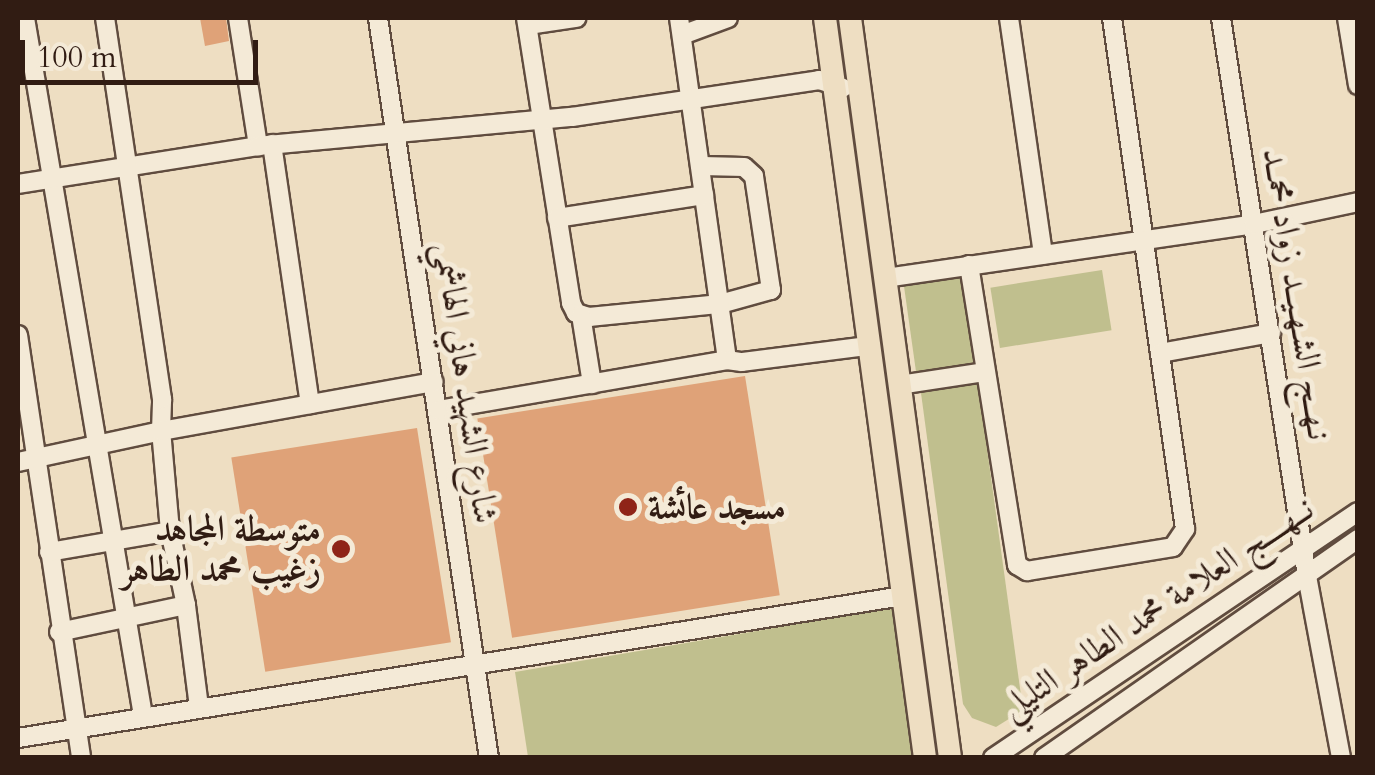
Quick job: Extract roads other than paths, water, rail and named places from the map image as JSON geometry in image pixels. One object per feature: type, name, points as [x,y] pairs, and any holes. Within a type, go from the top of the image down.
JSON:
[{"type":"main road","points":[[825,18],[829,79],[926,758]]},
{"type":"main road","points":[[850,18],[950,758]]},
{"type":"street","points":[[25,18],[143,716]]},
{"type":"street","points":[[105,18],[162,399],[170,531],[186,606],[199,707]]},
{"type":"street","points":[[238,18],[265,145],[310,404]]},
{"type":"street","name":"شارع الشهيد هاني الهاشمي","points":[[378,18],[489,758]]},
{"type":"street","points":[[576,18],[527,21],[570,303],[582,315],[592,384]]},
{"type":"street","points":[[727,360],[680,26],[728,18]]},
{"type":"street","points":[[1008,18],[1043,255]]},
{"type":"street","points":[[969,265],[1011,547],[1017,565],[1027,571],[1166,550],[1180,540],[1185,530],[1112,18]]},
{"type":"street","name":"نـهــج الشـهـيــد زواد محمــد","points":[[1220,18],[1302,549],[1341,758]]},
{"type":"street","points":[[1347,18],[1358,85]]},
{"type":"street","points":[[18,184],[265,145],[395,130],[541,120],[858,77]]},
{"type":"street","points":[[582,315],[720,304],[765,294],[772,283],[752,172],[744,167],[702,166]]},
{"type":"street","points":[[557,218],[704,195]]},
{"type":"street","points":[[885,278],[1254,224],[1358,202]]},
{"type":"street","points":[[1160,353],[1271,333]]},
{"type":"street","points":[[18,335],[26,460],[49,552],[81,758]]},
{"type":"street","points":[[438,410],[727,360],[742,362],[868,346]]},
{"type":"street","points":[[899,384],[985,372]]},
{"type":"street","points":[[26,460],[434,382]]},
{"type":"street","name":"نــهــــج العلامة محمد الطاهر التليلي","points":[[992,758],[1358,512]]},
{"type":"street","points":[[49,552],[170,531]]},
{"type":"street","name":"نــهــــج العلامة محمد الطاهر التليلي","points":[[1044,758],[1358,539]]},
{"type":"street","points":[[18,738],[903,596]]},
{"type":"street","points":[[59,632],[186,606]]},
{"type":"place","name":"مسجد عائشة","points":[[628,507]]},
{"type":"place","name":"متوسطة المجاهد زغيب محمد الطاهر","points":[[341,549]]}]
